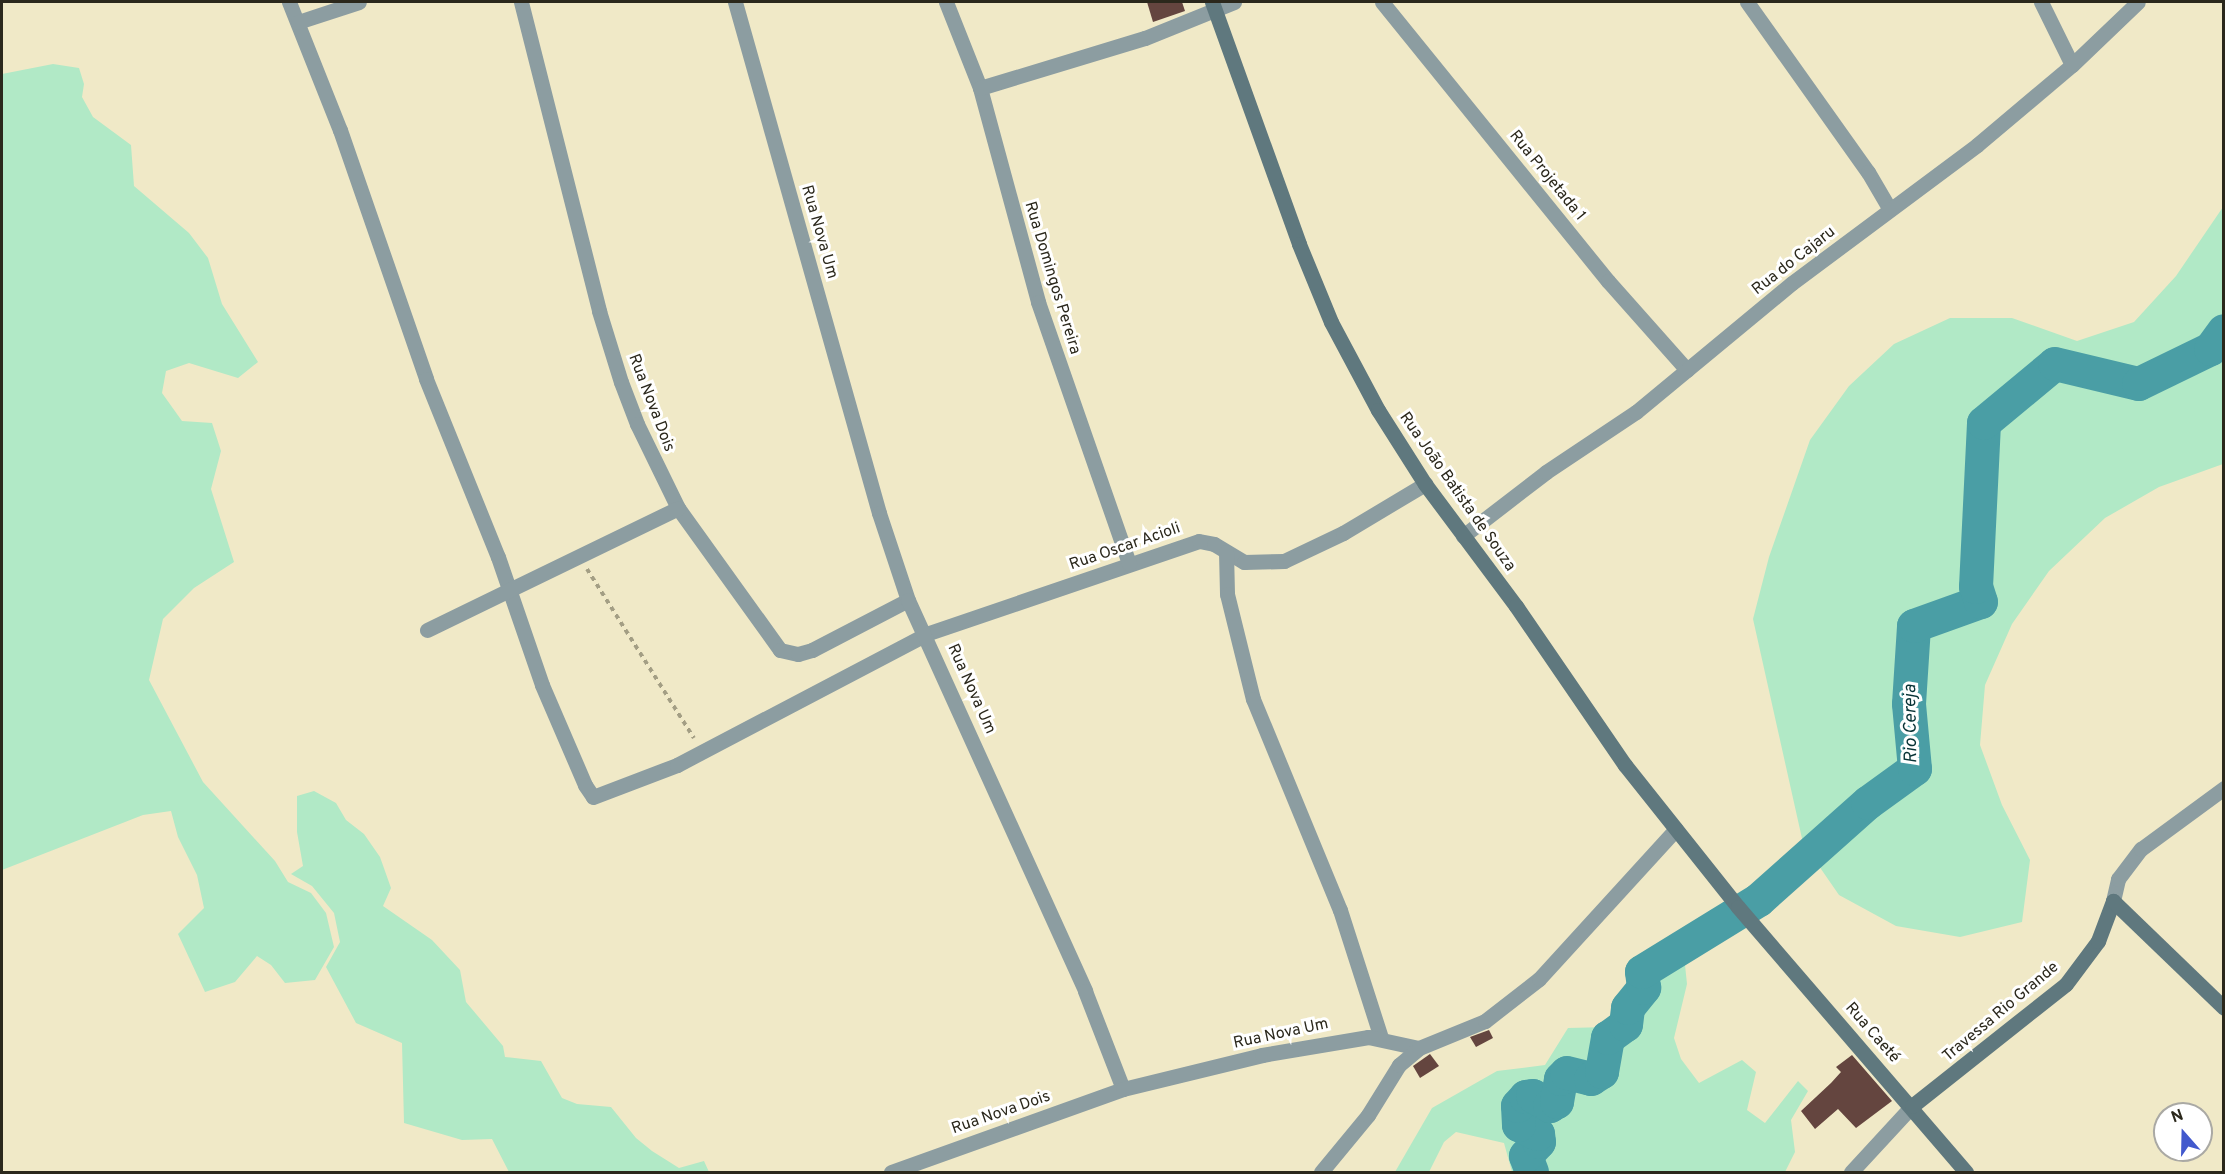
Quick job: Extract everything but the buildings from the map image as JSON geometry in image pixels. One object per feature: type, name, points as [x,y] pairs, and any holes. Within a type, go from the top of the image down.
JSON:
[{"type":"street","points":[[290,2],[422,367],[510,589]]},
{"type":"street","points":[[298,22],[359,2]]},
{"type":"street","name":"Rua Nova Dois","points":[[521,2],[618,372],[637,424],[678,508],[780,650],[798,654],[812,650],[908,600]]},
{"type":"street","name":"Rua Nova Um","points":[[735,2],[879,513],[908,600],[926,634],[1085,991],[1123,1089],[1309,1044],[1381,1038],[1419,1048]]},
{"type":"street","name":"Rua Domingos Pereira","points":[[946,2],[981,87],[1038,302],[1129,564]]},
{"type":"street","points":[[981,87],[1145,38],[1214,7],[1234,2]]},
{"type":"street","name":"Rua Projetada 1","points":[[1382,2],[1608,281],[1687,370]]},
{"type":"street","points":[[1747,2],[1868,172],[1889,208]]},
{"type":"street","points":[[2041,2],[2072,64]]},
{"type":"street","name":"Rua do Cajaru","points":[[1462,536],[1546,472],[1636,412],[1889,208],[1977,145],[2072,64],[2138,2]]},
{"type":"street","name":"Rua João Batista de Souza","points":[[1214,7],[1331,322],[1378,410],[1425,484],[1516,606],[1625,765],[1749,919]]},
{"type":"street","name":"Rua Oscar Acioli","points":[[510,589],[542,685],[585,785],[593,797],[606,795],[703,752],[926,634],[1199,541],[1209,541],[1226,552],[1255,565],[1284,561],[1343,533],[1425,484]]},
{"type":"street","points":[[427,630],[678,508]]},
{"type":"street","points":[[1226,552],[1227,594],[1253,699],[1340,910],[1381,1038]]},
{"type":"street","points":[[2220,1000],[2113,901],[2124,867],[2141,849],[2223,788]]},
{"type":"street","points":[[1321,1173],[1368,1115],[1399,1065],[1419,1048],[1485,1021],[1539,979],[1676,829]]},
{"type":"street","name":"Travessa Rio Grande","points":[[1912,1106],[2066,984],[2098,941],[2113,901]]},
{"type":"street","name":"Rua Caeté","points":[[1749,919],[1912,1106],[1966,1173]]},
{"type":"street","name":"Rua Nova Dois","points":[[891,1173],[1123,1089]]},
{"type":"street","points":[[1851,1173],[1912,1106]]},
{"type":"path","points":[[579,556],[646,668],[703,752]]},
{"type":"green space","points":[[53,64],[79,68],[84,84],[82,97],[93,117],[131,145],[134,186],[189,233],[208,258],[222,304],[258,362],[238,378],[189,363],[166,371],[162,393],[182,421],[212,423],[221,451],[211,489],[234,562],[194,588],[163,619],[149,680],[203,782],[275,861],[288,882],[311,893],[326,913],[334,947],[315,980],[285,983],[271,965],[257,956],[235,982],[205,992],[178,934],[204,908],[197,875],[178,837],[171,811],[143,815],[2,870],[2,74]]},
{"type":"green space","points":[[2223,207],[2223,464],[2159,487],[2105,518],[2049,571],[2012,624],[1985,685],[1980,745],[2002,805],[2030,860],[2022,922],[1960,937],[1896,926],[1839,895],[1803,843],[1753,619],[1769,557],[1810,440],[1849,386],[1894,344],[1950,318],[2012,318],[2077,341],[2134,322],[2176,276]]},
{"type":"green space","points":[[314,791],[336,803],[346,820],[364,834],[380,857],[391,888],[383,906],[432,940],[460,970],[466,1002],[503,1046],[505,1057],[541,1061],[562,1098],[577,1104],[611,1107],[636,1138],[652,1151],[679,1168],[704,1161],[709,1172],[509,1172],[492,1139],[462,1140],[404,1123],[402,1043],[356,1023],[326,967],[340,942],[334,913],[312,886],[291,874],[303,866],[297,832],[297,796]]},
{"type":"green space","points":[[1694,935],[1708,936],[1701,955],[1685,965],[1687,984],[1674,1038],[1681,1059],[1699,1083],[1742,1060],[1756,1072],[1747,1110],[1765,1123],[1798,1081],[1808,1091],[1791,1120],[1795,1152],[1785,1172],[1512,1172],[1504,1143],[1456,1132],[1444,1142],[1429,1172],[1395,1172],[1432,1108],[1497,1071],[1545,1065],[1568,1028],[1608,1027],[1630,999],[1642,960]]},
{"type":"waterway","name":"Rio Cereja","points":[[1532,1172],[1526,1156],[1539,1142],[1538,1134],[1519,1125],[1518,1106],[1526,1097],[1533,1096],[1550,1106],[1557,1102],[1561,1079],[1567,1073],[1591,1079],[1602,1072],[1608,1038],[1626,1025],[1628,1008],[1644,988],[1642,972],[1759,900],[1868,803],[1915,769],[1909,704],[1914,626],[1981,602],[1976,587],[1984,423],[2055,364],[2139,384],[2211,349],[2224,331]]}]
